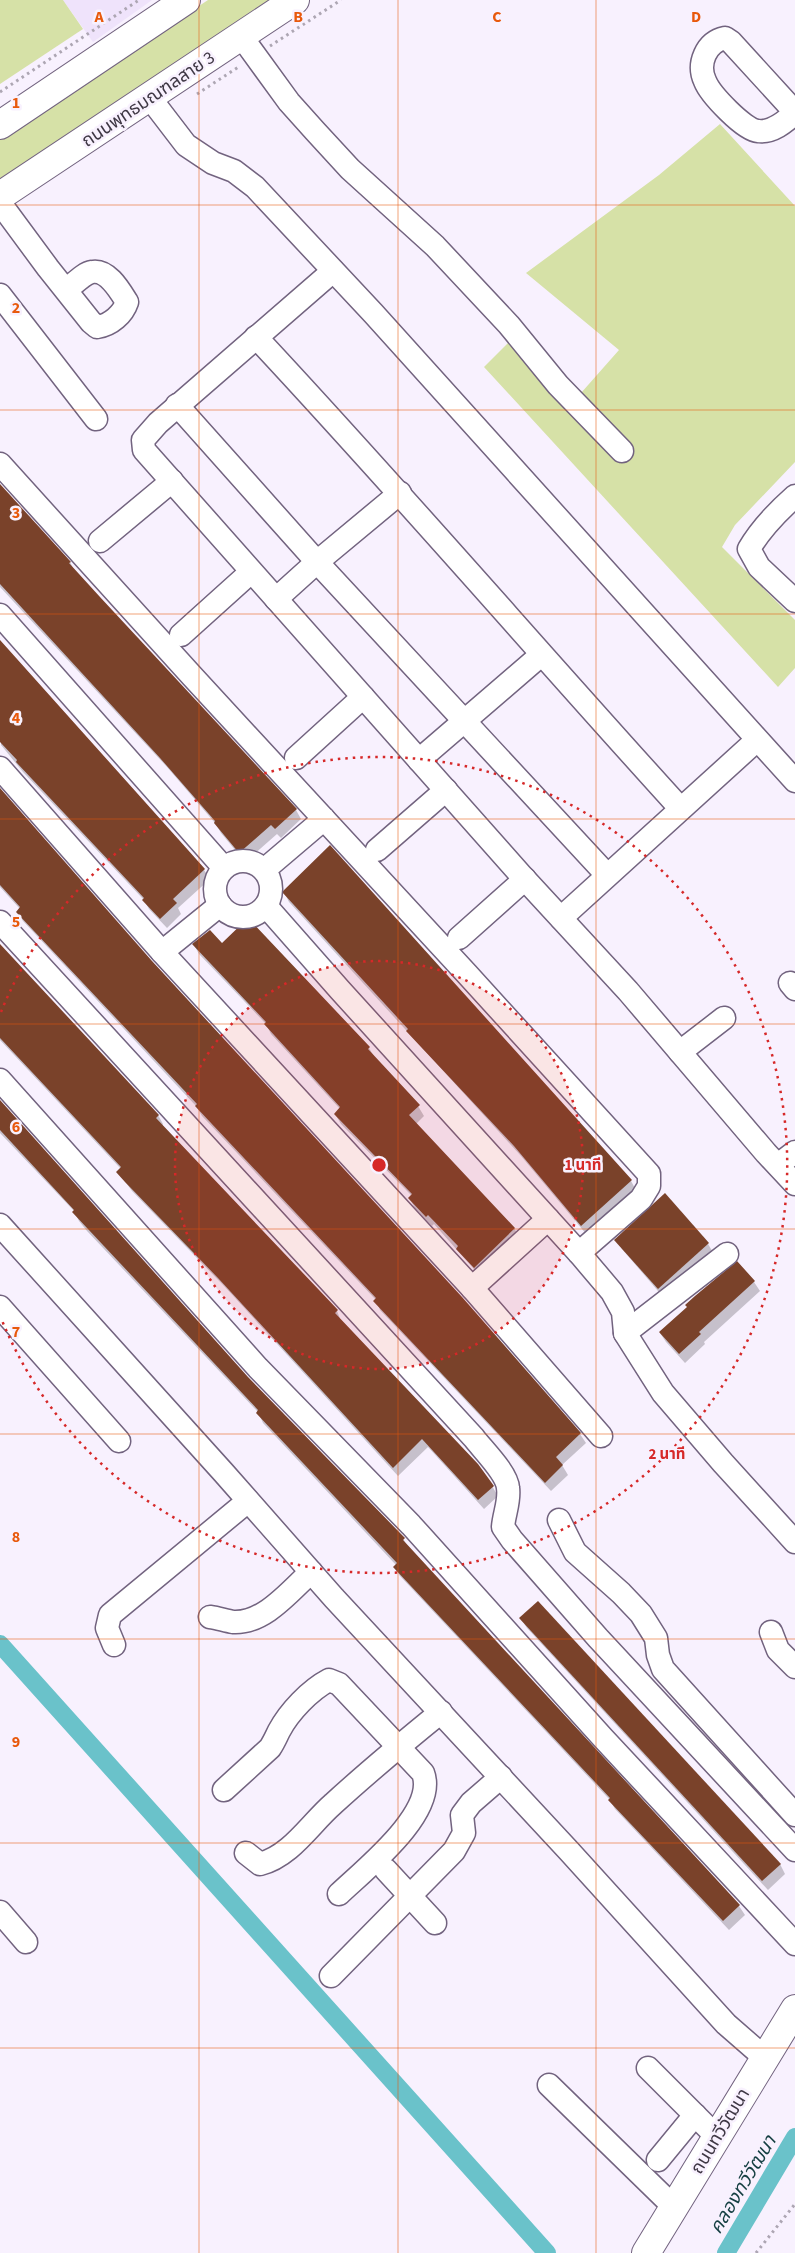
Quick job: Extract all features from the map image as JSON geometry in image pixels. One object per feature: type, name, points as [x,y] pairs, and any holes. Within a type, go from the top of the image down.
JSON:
[{"type":"main road","points":[[0,125],[186,0]]},
{"type":"main road","name":"ถนนพุทธมณฑลสาย 3","points":[[0,196],[295,0]]},
{"type":"main road","name":"ถนนทวีวัฒนา","points":[[646,2253],[795,2009]]},
{"type":"street","points":[[241,36],[289,102],[309,124],[350,168],[435,246],[508,325],[558,385],[622,451]]},
{"type":"street","points":[[150,98],[186,145],[213,163],[234,170],[256,187],[795,780]]},
{"type":"street","points":[[0,203],[66,290]]},
{"type":"street","points":[[334,271],[158,422],[143,440],[144,450],[680,1052],[787,1159],[795,1184]]},
{"type":"street","points":[[0,295],[96,419]]},
{"type":"street","points":[[256,337],[400,493],[541,655],[680,808]]},
{"type":"street","points":[[177,405],[317,562],[607,875]]},
{"type":"street","points":[[0,464],[649,1174],[649,1186],[641,1199],[579,1253]]},
{"type":"street","points":[[100,541],[172,482]]},
{"type":"street","points":[[276,599],[400,493]]},
{"type":"street","points":[[795,496],[777,511],[749,549],[759,567],[795,601]]},
{"type":"street","points":[[181,634],[251,572]]},
{"type":"street","points":[[0,615],[224,868]]},
{"type":"street","points":[[419,760],[541,655]]},
{"type":"street","points":[[296,758],[363,696]]},
{"type":"street","points":[[561,918],[757,740]]},
{"type":"street","points":[[0,768],[162,952],[472,1288],[601,1436]]},
{"type":"street","points":[[377,850],[446,790]]},
{"type":"street","points":[[264,870],[324,819]]},
{"type":"street","points":[[244,861],[255,864],[264,870],[271,888],[266,906],[258,913],[248,917],[237,917],[227,912],[216,896],[215,886],[218,876],[224,868],[233,863],[244,861]]},
{"type":"street","points":[[459,938],[525,879]]},
{"type":"street","points":[[162,952],[220,904]]},
{"type":"street","points":[[266,906],[612,1292],[623,1312],[624,1333],[663,1393],[723,1463],[795,1542]]},
{"type":"street","points":[[0,922],[474,1438],[502,1474],[508,1485],[508,1498],[503,1527],[512,1540],[598,1638],[795,1850]]},
{"type":"street","points":[[680,1052],[724,1018]]},
{"type":"street","points":[[0,1080],[258,1368],[411,1525],[603,1738],[795,1944]]},
{"type":"street","points":[[472,1288],[548,1219]]},
{"type":"street","points":[[2,1229],[310,1572],[501,1777],[720,2017],[765,2058]]},
{"type":"street","points":[[624,1333],[727,1254]]},
{"type":"street","points":[[0,1307],[119,1441]]},
{"type":"street","points":[[114,1645],[107,1628],[110,1615],[248,1501]]},
{"type":"street","points":[[559,1520],[575,1552],[621,1593],[641,1614],[656,1638],[658,1655],[663,1669],[795,1815]]},
{"type":"street","points":[[210,1617],[234,1622],[256,1616],[269,1610],[310,1572]]},
{"type":"street","points":[[771,1632],[778,1650],[795,1667]]},
{"type":"street","points":[[224,1790],[270,1748],[296,1708],[318,1686],[328,1680],[339,1684],[423,1773],[426,1781],[424,1794],[411,1821],[402,1833],[339,1894]]},
{"type":"street","points":[[246,1853],[260,1864],[273,1861],[288,1849],[330,1806],[397,1747],[441,1712]]},
{"type":"street","points":[[331,1976],[454,1851],[464,1833],[462,1815],[471,1803],[501,1777]]},
{"type":"street","points":[[386,1870],[435,1923]]},
{"type":"street","points":[[0,1912],[26,1942]]},
{"type":"street","points":[[648,2068],[717,2137]]},
{"type":"street","points":[[549,2085],[674,2207]]},
{"type":"street","points":[[658,2160],[695,2115]]},
{"type":"path","points":[[0,92],[139,0]]},
{"type":"path","points":[[756,2253],[795,2204]]},
{"type":"shaded area","points":[[63,0],[152,0],[93,42]]},
{"type":"green space","points":[[0,0],[63,0],[83,29],[0,84]]},
{"type":"green space","points":[[208,0],[269,0],[0,180],[0,139]]},
{"type":"green space","points":[[720,124],[795,206],[795,462],[735,525],[722,547],[795,620],[795,668],[778,687],[484,367],[509,342],[581,393],[619,350],[526,273],[659,175]]},
{"type":"building","points":[[0,484],[100,597],[297,809],[275,829],[271,825],[239,853],[214,823],[215,821],[160,758],[0,584]]},
{"type":"building","points":[[0,640],[205,869],[173,899],[177,903],[160,919],[142,900],[144,898],[16,762],[17,760],[0,742]]},
{"type":"building","points":[[0,788],[152,961],[462,1297],[581,1433],[556,1457],[563,1465],[545,1483],[373,1301],[376,1298],[16,912],[20,907],[0,885]]},
{"type":"building","points":[[330,845],[632,1180],[581,1226],[514,1146],[406,1031],[408,1029],[282,892]]},
{"type":"building","points":[[248,918],[370,1047],[368,1049],[420,1105],[409,1115],[515,1228],[474,1268],[456,1249],[458,1246],[428,1215],[426,1217],[408,1198],[412,1194],[334,1114],[340,1107],[264,1024],[266,1022],[192,944],[210,930],[222,943]]},
{"type":"building","points":[[0,944],[159,1115],[156,1118],[338,1310],[335,1313],[478,1464],[494,1486],[478,1500],[422,1439],[393,1468],[218,1278],[125,1182],[116,1172],[121,1167],[0,1038]]},
{"type":"building","points":[[0,1100],[248,1377],[405,1538],[403,1540],[740,1905],[723,1921],[608,1800],[610,1798],[393,1567],[397,1563],[256,1413],[258,1410],[72,1212],[74,1210],[0,1130]]},
{"type":"building","points":[[665,1193],[709,1243],[658,1289],[614,1240]]},
{"type":"building","points":[[737,1261],[755,1281],[699,1332],[701,1334],[679,1354],[659,1332],[687,1307],[685,1305]]},
{"type":"building","points":[[538,1601],[781,1864],[762,1881],[519,1618]]},
{"type":"waterway","points":[[0,1644],[547,2253]]},
{"type":"waterway","name":"คลองทวีวัฒนา","points":[[726,2253],[795,2137]]}]
